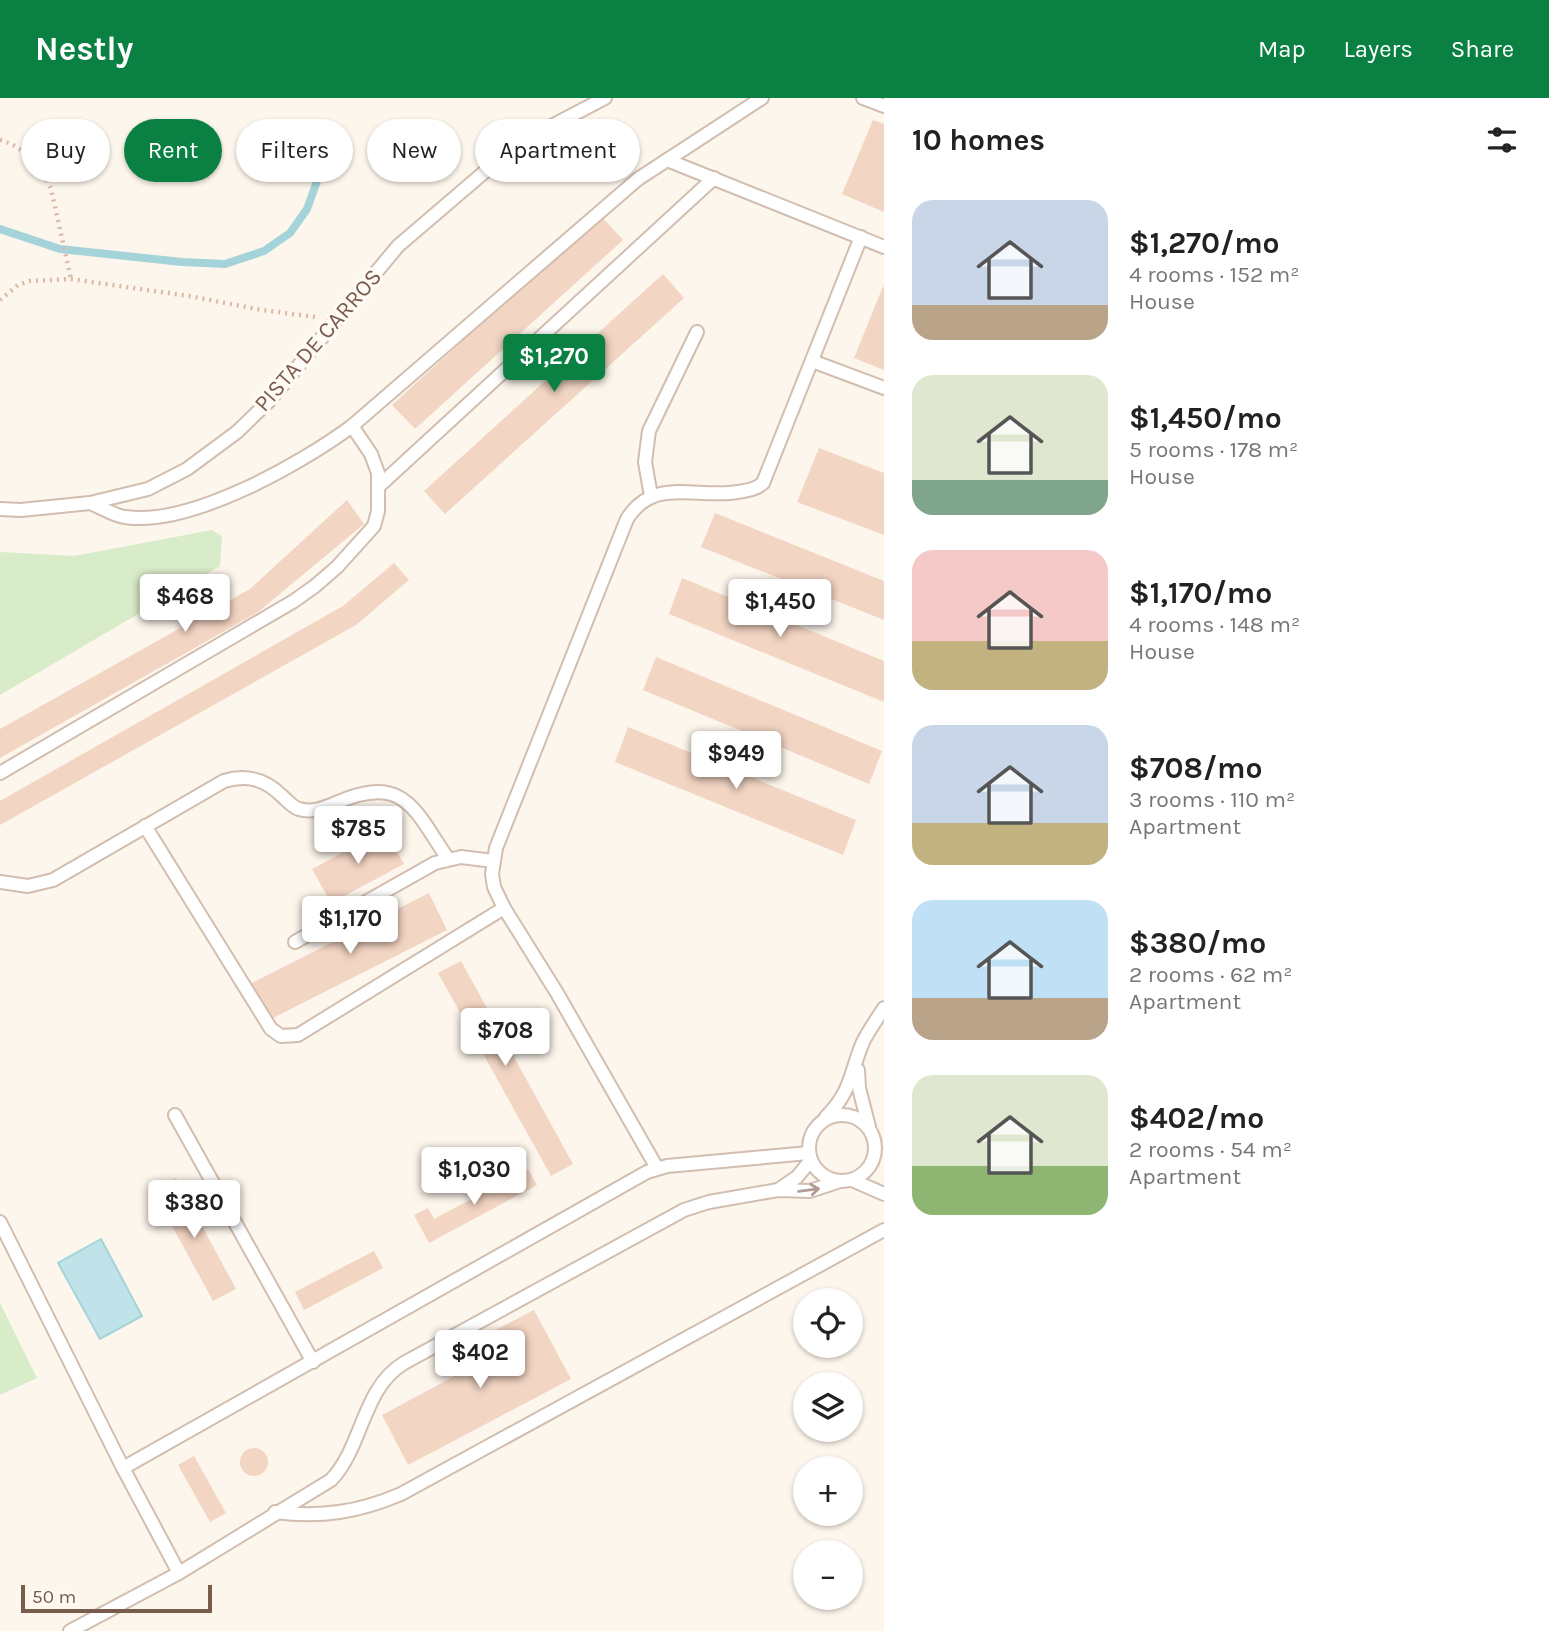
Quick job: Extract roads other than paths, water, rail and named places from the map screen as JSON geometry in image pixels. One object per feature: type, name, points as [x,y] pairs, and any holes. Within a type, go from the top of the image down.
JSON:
[{"type":"lane","name":"PISTA DE CARROS","points":[[0,509],[21,510],[90,503],[148,489],[187,469],[237,432],[270,400],[398,246],[488,169],[540,132],[605,98]]},
{"type":"lane","points":[[90,503],[124,517],[152,517],[181,512],[218,500],[262,480],[333,440],[638,179],[762,98]]},
{"type":"lane","points":[[863,98],[884,106]]},
{"type":"lane","points":[[667,160],[884,247]]},
{"type":"lane","points":[[379,486],[714,178]]},
{"type":"lane","points":[[657,1168],[570,1015],[503,908],[494,887],[493,861],[627,519],[641,502],[664,492],[718,494],[756,489],[767,476],[861,237]]},
{"type":"lane","points":[[652,496],[645,462],[649,432],[697,332]]},
{"type":"lane","points":[[812,360],[884,388]]},
{"type":"lane","points":[[0,773],[294,601],[337,567],[374,526],[378,511],[379,486],[371,454],[352,426]]},
{"type":"lane","points":[[0,882],[28,886],[53,880],[224,781],[234,778],[257,778],[293,806],[314,811],[357,793],[379,790],[390,792],[409,803],[448,859]]},
{"type":"lane","points":[[145,827],[271,1029],[281,1036],[298,1035],[503,908]]},
{"type":"lane","points":[[295,942],[435,863],[448,859],[475,858],[493,861]]},
{"type":"lane","points":[[778,1189],[797,1177],[810,1156],[810,1142],[814,1131],[845,1095],[862,1044],[884,1008]]},
{"type":"lane","points":[[858,1061],[864,1115],[884,1164]]},
{"type":"lane","points":[[175,1115],[313,1362]]},
{"type":"lane","points":[[70,1631],[179,1573],[331,1480],[340,1471],[381,1383],[395,1368],[684,1210],[730,1197],[778,1189],[810,1191],[864,1173],[872,1161],[874,1144],[870,1131],[857,1119],[838,1115],[821,1122]]},
{"type":"lane","points":[[123,1468],[657,1168],[810,1156]]},
{"type":"lane","points":[[810,1156],[822,1175],[846,1180],[884,1194]]},
{"type":"lane","points":[[0,1222],[123,1468],[179,1573]]},
{"type":"lane","points":[[275,1512],[325,1515],[350,1512],[401,1494],[884,1230]]},
{"type":"water","points":[[101,1239],[142,1316],[100,1339],[58,1263]]},
{"type":"waterway","points":[[0,229],[60,249],[225,264],[264,251],[290,233],[307,209],[317,182]]}]
